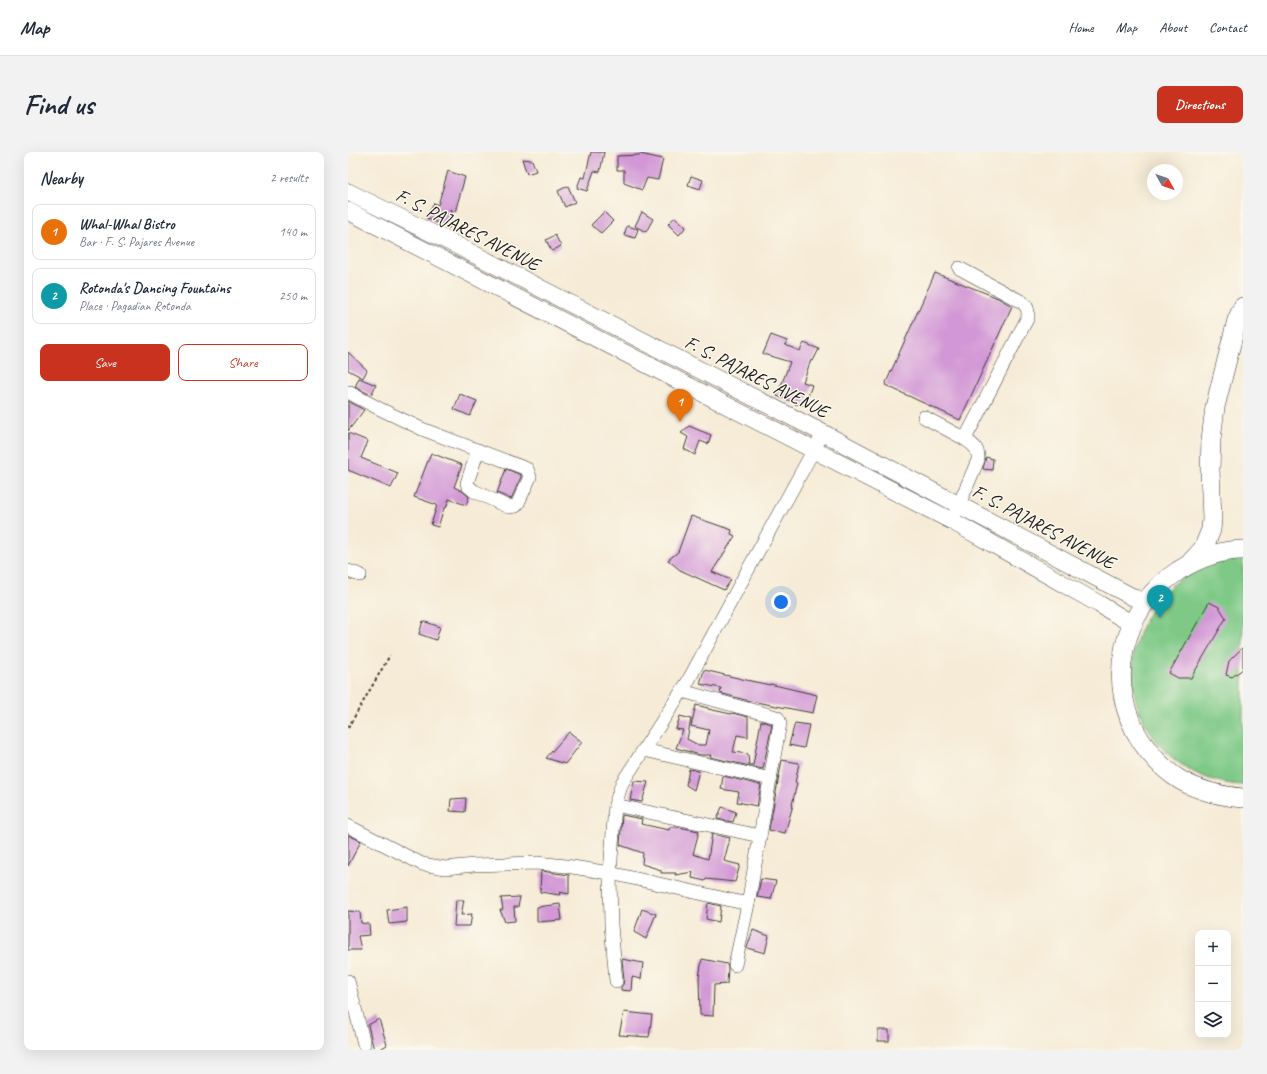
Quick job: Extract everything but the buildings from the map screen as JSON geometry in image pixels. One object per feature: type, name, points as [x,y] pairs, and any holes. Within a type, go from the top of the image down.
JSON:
[{"type":"highway","points":[[1190,563],[1203,550],[1211,530],[1210,470],[1211,440],[1215,407],[1237,320],[1243,307]]},
{"type":"highway","points":[[1212,519],[1222,538],[1229,544],[1241,550]]},
{"type":"highway","points":[[1241,550],[1222,552],[1206,556],[1190,563],[1165,580],[1144,603],[1132,624],[1125,645],[1121,667],[1122,690],[1127,712],[1136,732],[1148,751],[1163,767],[1181,780],[1201,790],[1223,796],[1243,798]]},
{"type":"main road","name":"F. S. PAJARES AVENUE","points":[[348,192],[456,245],[823,433],[1144,603]]},
{"type":"main road","name":"F. S. PAJARES AVENUE","points":[[348,211],[952,521],[1100,604],[1132,624]]},
{"type":"main road","points":[[718,400],[726,383]]},
{"type":"street","points":[[959,268],[1027,305],[1028,310],[1028,317],[965,439]]},
{"type":"street","points":[[348,392],[422,429],[478,450],[527,469],[530,477],[516,506],[508,507],[474,491],[468,486],[467,483],[478,450]]},
{"type":"street","points":[[924,417],[976,446],[979,454],[978,460],[952,521]]},
{"type":"street","points":[[616,981],[611,925],[610,874],[615,805],[622,783],[682,691],[823,433]]},
{"type":"street","points":[[682,691],[778,718],[780,723],[736,965]]},
{"type":"street","points":[[644,750],[771,779]]},
{"type":"street","points":[[615,805],[760,836]]},
{"type":"street","points":[[348,826],[422,864],[445,868],[474,865],[537,863],[566,866],[748,904]]},
{"type":"street","points":[[348,985],[364,1044]]},
{"type":"path","points":[[348,728],[390,656]]},
{"type":"green space","points":[[1243,557],[1243,785],[1216,781],[1192,771],[1171,757],[1154,738],[1142,717],[1134,693],[1132,667],[1137,640],[1143,624],[1162,596],[1173,584],[1210,563]]},
{"type":"place","name":"Whal-Whal Bistro","points":[[680,422]]},
{"type":"place","name":"Rotonda's Dancing Fountains","points":[[1160,618]]}]
